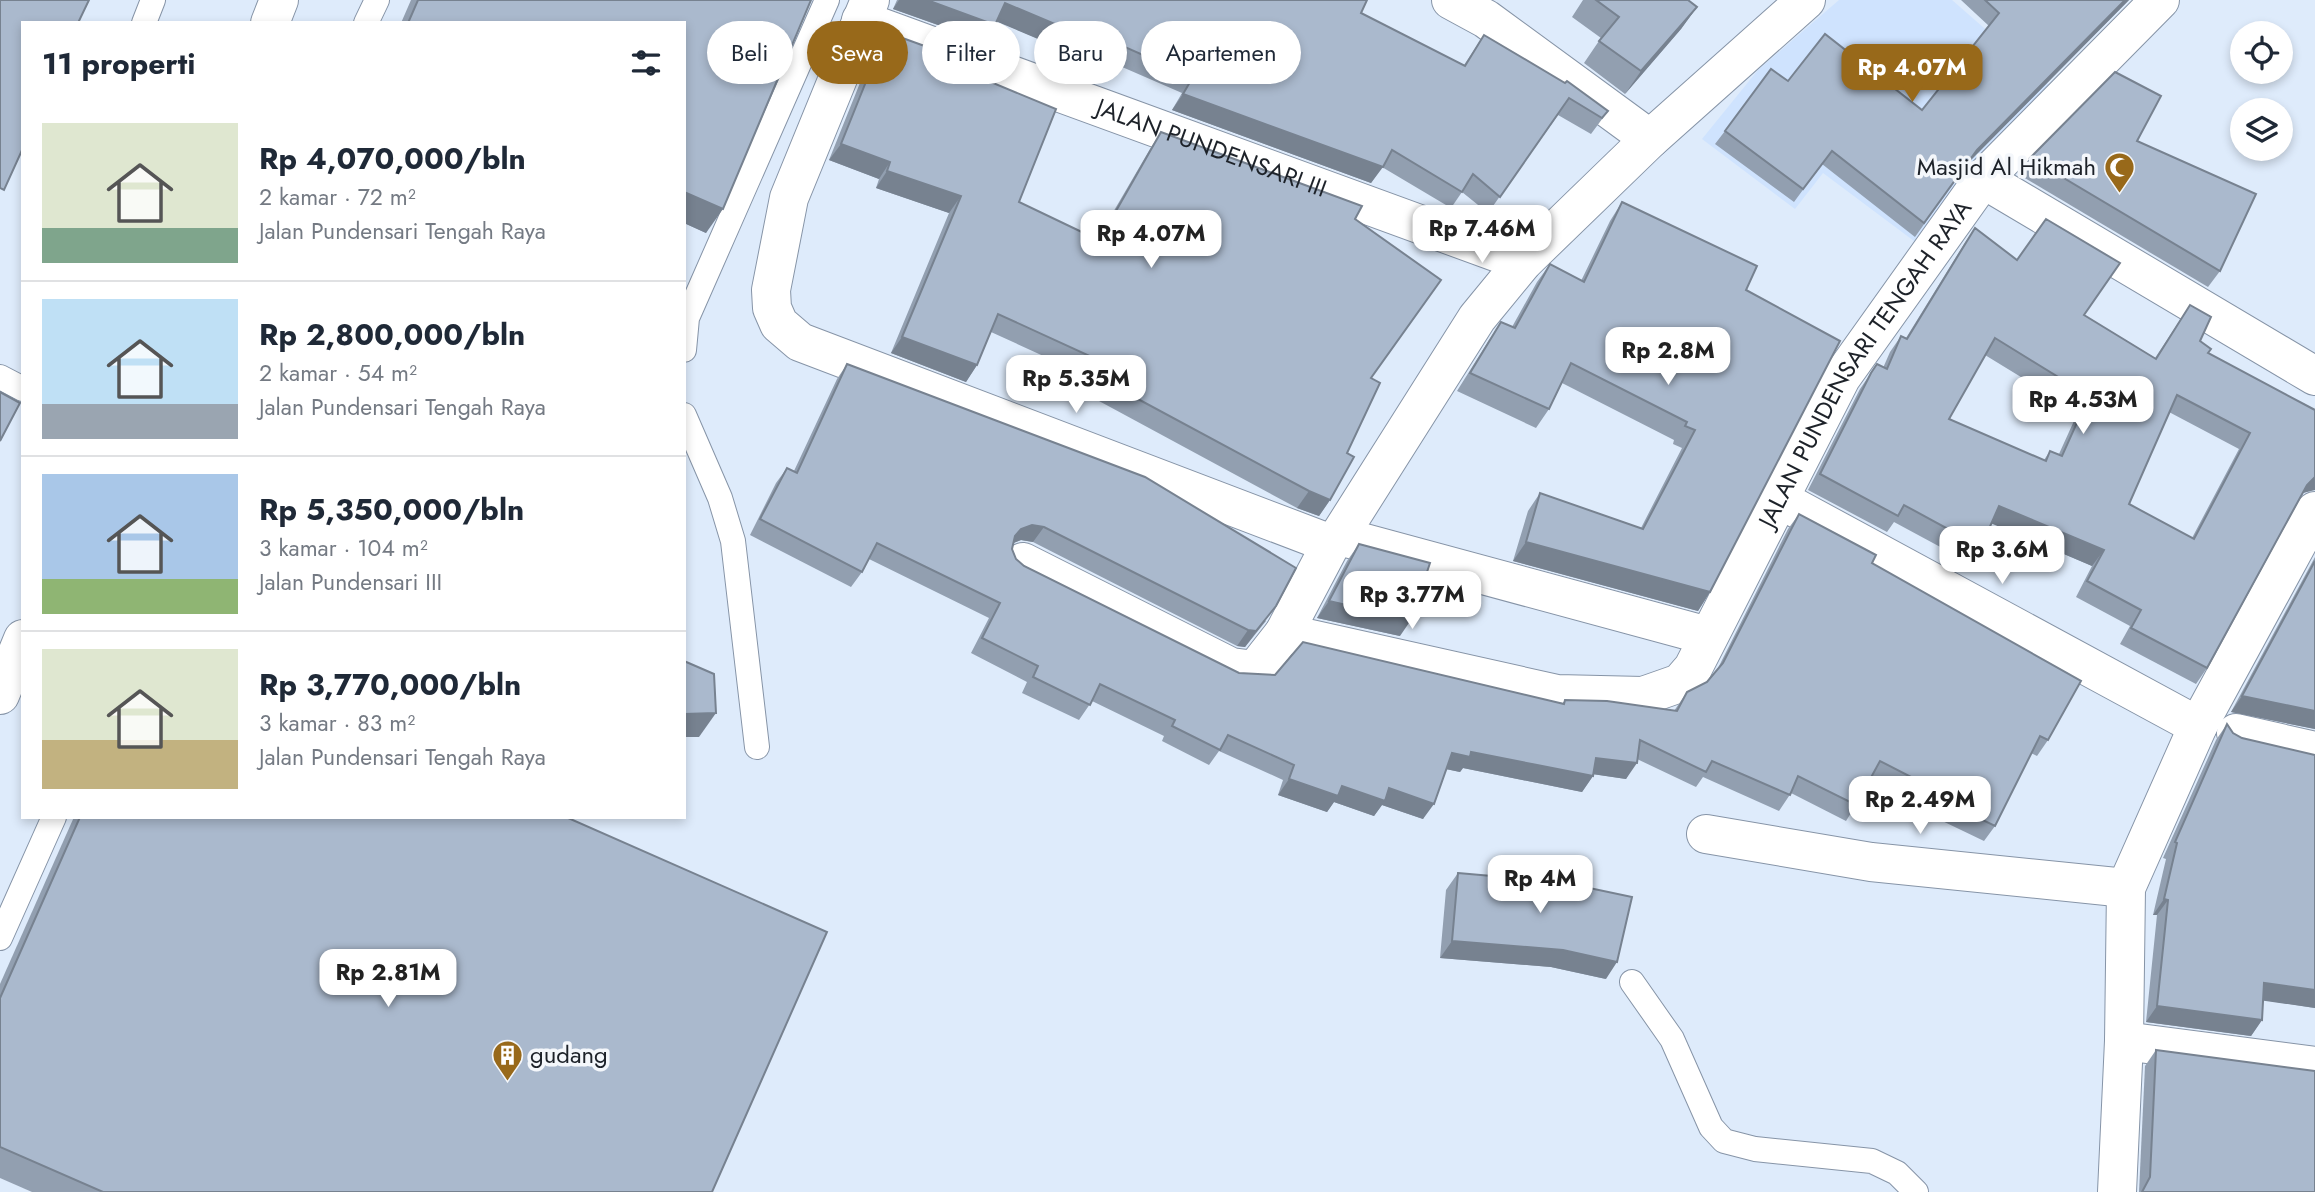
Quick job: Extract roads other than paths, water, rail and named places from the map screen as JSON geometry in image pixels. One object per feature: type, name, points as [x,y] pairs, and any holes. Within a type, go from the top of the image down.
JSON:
[{"type":"street","points":[[271,21],[279,0]]},
{"type":"street","points":[[1451,0],[1486,19],[1650,139]]},
{"type":"street","points":[[1023,562],[1240,670],[1255,670],[1284,633],[1335,540],[1476,318],[1523,262],[1650,139],[1806,0]]},
{"type":"street","name":"JALAN PUNDENSARI TENGAH RAYA","points":[[1284,633],[1557,694],[1643,696],[1680,683],[1693,668],[1841,378],[1983,179],[2160,0]]},
{"type":"street","points":[[865,10],[789,198],[771,290],[772,307],[779,324],[800,342],[1335,540],[1708,636]]},
{"type":"street","name":"JALAN PUNDENSARI III","points":[[865,10],[1523,262]]},
{"type":"street","points":[[1983,179],[2315,376]]},
{"type":"street","points":[[1779,499],[2198,726]]},
{"type":"street","points":[[2116,1192],[2124,1041],[2126,888],[2198,726],[2315,512]]},
{"type":"street","points":[[0,695],[21,644]]},
{"type":"street","points":[[2236,733],[2315,751]]},
{"type":"street","points":[[1706,834],[1871,862],[2126,888]]},
{"type":"street","points":[[2124,1041],[2315,1066]]},
{"type":"lane","points":[[145,21],[153,0]]},
{"type":"lane","points":[[367,21],[376,0]]},
{"type":"lane","points":[[686,328],[687,317],[827,0]]},
{"type":"lane","points":[[0,377],[21,388]]},
{"type":"lane","points":[[686,420],[720,498],[733,541],[757,747]]},
{"type":"lane","points":[[0,938],[53,819]]},
{"type":"lane","points":[[1632,982],[1672,1039],[1711,1127],[1724,1141],[1755,1149],[1872,1161],[1897,1173],[1916,1192]]},
{"type":"place","name":"Masjid Al Hikmah","points":[[2119,194]]},
{"type":"place","name":"gudang","points":[[507,1082]]}]
